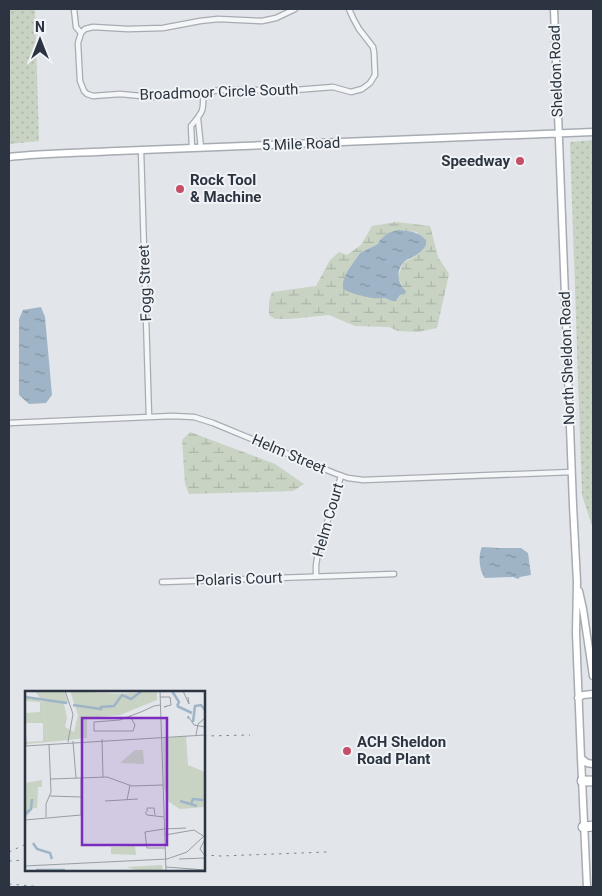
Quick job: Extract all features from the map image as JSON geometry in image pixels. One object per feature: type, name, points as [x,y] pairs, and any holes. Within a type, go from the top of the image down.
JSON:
[{"type":"highway","points":[[582,782],[593,781]]},
{"type":"highway","points":[[583,827],[593,826]]},
{"type":"main road","name":"Sheldon Road","points":[[554,9],[558,134]]},
{"type":"main road","name":"5 Mile Road","points":[[9,157],[40,154],[593,132]]},
{"type":"main road","name":"North Sheldon Road","points":[[558,134],[577,582],[576,634],[580,758],[587,886]]},
{"type":"main road","name":"North Sheldon Road","points":[[577,582],[593,676]]},
{"type":"main road","points":[[578,698],[585,694],[593,694]]},
{"type":"main road","points":[[580,758],[587,763],[593,764]]},
{"type":"street","points":[[74,9],[74,22],[81,33],[93,27],[128,30],[163,28],[210,20],[262,21],[276,18],[295,9]]},
{"type":"street","name":"Broadmoor Circle South","points":[[81,33],[78,43],[80,81],[84,91],[93,96],[120,94],[152,97],[222,90],[333,88],[351,92],[362,89],[370,83],[375,74],[373,47],[349,9]]},
{"type":"street","points":[[192,148],[191,126],[198,119],[204,108],[203,92]]},
{"type":"street","points":[[198,119],[201,148]]},
{"type":"street","name":"Fogg Street","points":[[141,150],[149,417]]},
{"type":"street","name":"Helm Street","points":[[9,423],[181,416],[205,420],[341,476],[356,479],[572,472]]},
{"type":"street","name":"Helm Court","points":[[341,476],[318,553],[316,577],[394,574]]},
{"type":"street","name":"Polaris Court","points":[[162,582],[316,577]]},
{"type":"green space","points":[[9,9],[35,9],[39,141],[9,144]]},
{"type":"green space","points":[[593,140],[593,529],[582,495],[570,142]]},
{"type":"green space","points":[[396,222],[430,226],[438,257],[449,274],[437,328],[418,332],[398,331],[389,327],[355,326],[329,315],[275,319],[269,315],[269,302],[272,292],[316,286],[330,260],[339,252],[347,255],[361,245],[372,226]],"holes":[[[398,230],[417,232],[426,245],[419,254],[403,263],[398,277],[406,292],[400,295],[398,299],[383,299],[355,260],[360,253],[379,244]]]},
{"type":"green space","points":[[190,432],[275,464],[304,484],[293,491],[189,494],[185,484],[182,440]]},
{"type":"water","points":[[398,230],[417,233],[426,240],[426,245],[421,251],[406,261],[399,269],[399,281],[406,291],[405,294],[400,295],[396,301],[392,301],[361,296],[343,289],[343,282],[347,272],[360,253],[378,244],[388,233]]},
{"type":"water","points":[[41,307],[45,317],[52,395],[46,403],[29,404],[19,395],[19,319],[23,310]]},
{"type":"water","points":[[482,547],[521,548],[528,553],[531,575],[518,579],[513,577],[485,578],[481,571],[480,563]]},
{"type":"railway","points":[[205,736],[250,735]]},
{"type":"railway","points":[[9,852],[25,844]]},
{"type":"railway","points":[[205,855],[327,852]]},
{"type":"railway","points":[[9,861],[25,860]]},
{"type":"railway","points":[[9,884],[43,887]]},
{"type":"place","name":"Speedway","points":[[520,161]]},
{"type":"place","name":"Rock Tool & Machine","points":[[180,189]]},
{"type":"place","name":"ACH Sheldon Road Plant","points":[[347,751]]}]
